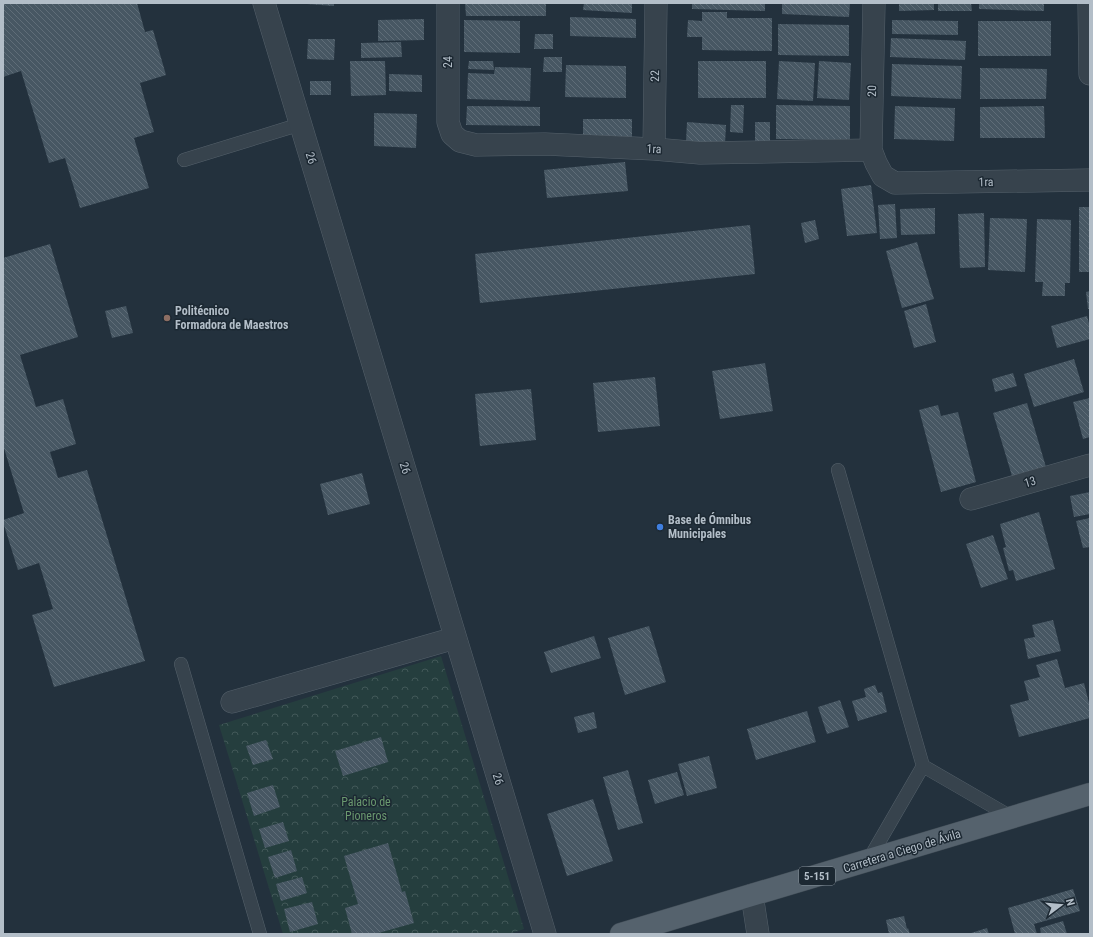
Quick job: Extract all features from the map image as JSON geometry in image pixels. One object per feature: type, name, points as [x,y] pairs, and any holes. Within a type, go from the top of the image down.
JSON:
[{"type":"main road","name":"Carretera a Ciego de Ávila","points":[[621,934],[1090,794]]},
{"type":"street","name":"26","points":[[264,3],[545,934]]},
{"type":"street","name":"24","points":[[448,3],[448,122]]},
{"type":"street","name":"22","points":[[654,149],[656,3]]},
{"type":"street","name":"20","points":[[874,3],[871,150],[883,176]]},
{"type":"street","points":[[1089,3],[1090,74]]},
{"type":"street","name":"1ra","points":[[448,122],[452,134],[460,141],[476,145],[545,144],[654,149],[700,153],[871,150]]},
{"type":"street","name":"1ra","points":[[883,176],[896,183],[1090,180]]},
{"type":"street","name":"13","points":[[970,499],[1090,465]]},
{"type":"street","points":[[232,702],[455,638]]},
{"type":"street","points":[[752,895],[758,934]]},
{"type":"lane","points":[[184,160],[301,124]]},
{"type":"lane","points":[[838,470],[923,766],[1013,818]]},
{"type":"lane","points":[[181,664],[260,934]]},
{"type":"lane","points":[[868,861],[923,766]]},
{"type":"green space","name":"Palacio de Pioneros","points":[[441,656],[524,929],[509,934],[283,934],[219,725]]},
{"type":"building","points":[[3,3],[137,3],[145,32],[153,30],[166,75],[140,83],[154,132],[134,138],[149,188],[80,208],[65,158],[49,163],[21,71],[3,77]]},
{"type":"building","points":[[334,3],[334,6],[307,4]]},
{"type":"building","points":[[465,3],[546,3],[546,16],[466,16]]},
{"type":"building","points":[[584,3],[632,3],[632,13],[583,10]]},
{"type":"building","points":[[692,3],[765,3],[765,11],[692,9]]},
{"type":"building","points":[[782,3],[850,3],[849,17],[782,14]]},
{"type":"building","points":[[899,3],[934,3],[934,10],[899,11]]},
{"type":"building","points":[[938,3],[971,3],[972,11],[938,11]]},
{"type":"building","points":[[979,3],[1044,3],[1044,11],[979,9]]},
{"type":"building","points":[[702,12],[727,12],[727,18],[772,18],[772,51],[702,50],[702,37],[687,37],[688,20],[702,21]]},
{"type":"building","points":[[570,17],[636,19],[636,38],[570,36]]},
{"type":"building","points":[[424,19],[424,40],[378,41],[378,20]]},
{"type":"building","points":[[464,20],[520,21],[520,53],[464,52]]},
{"type":"building","points":[[892,20],[958,21],[958,35],[892,34]]},
{"type":"building","points":[[978,21],[1051,21],[1051,56],[978,56]]},
{"type":"building","points":[[778,24],[849,25],[849,56],[778,55]]},
{"type":"building","points":[[535,34],[553,34],[553,49],[534,49]]},
{"type":"building","points":[[891,38],[966,41],[965,60],[890,57]]},
{"type":"building","points":[[308,39],[335,39],[334,60],[307,59]]},
{"type":"building","points":[[401,42],[402,57],[361,58],[361,43]]},
{"type":"building","points":[[544,57],[562,57],[562,72],[543,72]]},
{"type":"building","points":[[350,61],[385,61],[386,95],[351,96]]},
{"type":"building","points":[[469,61],[493,61],[494,70],[468,69]]},
{"type":"building","points":[[698,61],[766,61],[766,98],[698,98]]},
{"type":"building","points":[[779,61],[815,63],[813,101],[777,99]]},
{"type":"building","points":[[819,61],[851,63],[849,100],[817,98]]},
{"type":"building","points":[[892,64],[962,66],[961,99],[891,96]]},
{"type":"building","points":[[566,65],[626,66],[626,98],[565,97]]},
{"type":"building","points":[[495,67],[531,68],[530,101],[467,99],[468,73],[494,74]]},
{"type":"building","points":[[980,68],[1047,69],[1046,99],[980,99]]},
{"type":"building","points":[[389,74],[422,75],[422,92],[389,91]]},
{"type":"building","points":[[310,81],[331,81],[331,95],[310,95]]},
{"type":"building","points":[[731,105],[744,105],[743,133],[730,132]]},
{"type":"building","points":[[776,105],[850,106],[850,140],[776,139]]},
{"type":"building","points":[[467,106],[540,107],[540,126],[466,125]]},
{"type":"building","points":[[895,106],[955,108],[954,141],[894,139]]},
{"type":"building","points":[[1044,106],[1045,138],[980,138],[980,107]]},
{"type":"building","points":[[374,113],[417,114],[416,148],[374,146]]},
{"type":"building","points":[[583,119],[632,119],[632,138],[583,137]]},
{"type":"building","points":[[687,122],[726,125],[725,144],[686,142]]},
{"type":"building","points":[[755,122],[770,122],[770,146],[755,146]]},
{"type":"building","points":[[625,162],[628,191],[547,198],[544,170]]},
{"type":"building","points":[[871,185],[877,233],[847,236],[841,189]]},
{"type":"building","points":[[895,204],[897,238],[880,239],[878,205]]},
{"type":"building","points":[[1079,207],[1090,207],[1090,272],[1079,272]]},
{"type":"building","points":[[935,208],[935,234],[901,235],[900,209]]},
{"type":"building","points":[[984,213],[985,267],[960,268],[958,214]]},
{"type":"building","points":[[990,218],[1027,219],[1025,272],[988,270]]},
{"type":"building","points":[[1037,219],[1071,220],[1070,283],[1065,283],[1065,296],[1042,296],[1043,282],[1035,282]]},
{"type":"building","points":[[815,220],[819,239],[805,243],[801,223]]},
{"type":"building","points":[[750,225],[755,274],[480,303],[475,254]]},
{"type":"building","points":[[917,242],[934,299],[902,308],[886,251]]},
{"type":"building","points":[[50,244],[78,337],[20,355],[36,407],[63,399],[76,444],[50,452],[58,478],[87,470],[145,661],[54,687],[32,615],[53,609],[39,563],[18,570],[3,522],[3,520],[24,513],[3,445],[3,258]]},
{"type":"building","points":[[1090,291],[1090,309],[1088,309],[1086,292]]},
{"type":"building","points":[[926,304],[936,342],[914,348],[904,311]]},
{"type":"building","points":[[126,306],[133,333],[112,338],[105,311]]},
{"type":"building","points":[[1087,316],[1090,327],[1090,339],[1057,348],[1051,326]]},
{"type":"building","points":[[1074,359],[1084,392],[1034,407],[1024,374]]},
{"type":"building","points":[[765,363],[773,411],[720,419],[712,371]]},
{"type":"building","points":[[1013,373],[1017,386],[995,392],[992,379]]},
{"type":"building","points":[[655,377],[660,426],[598,432],[593,383]]},
{"type":"building","points":[[531,389],[536,440],[480,446],[475,394]]},
{"type":"building","points":[[1090,398],[1090,437],[1083,439],[1073,402]]},
{"type":"building","points":[[1027,403],[1046,467],[1012,476],[993,413]]},
{"type":"building","points":[[938,405],[941,416],[958,412],[976,482],[941,492],[919,410]]},
{"type":"building","points":[[362,473],[370,504],[328,515],[320,484]]},
{"type":"building","points":[[1090,492],[1090,514],[1074,517],[1070,496]]},
{"type":"building","points":[[1039,512],[1055,569],[1016,581],[1013,570],[1009,571],[1003,548],[1006,547],[1000,524]]},
{"type":"building","points":[[1090,518],[1090,547],[1083,548],[1076,521]]},
{"type":"building","points":[[993,535],[1008,579],[981,588],[966,544]]},
{"type":"building","points":[[1053,620],[1061,651],[1028,659],[1024,639],[1035,637],[1032,625]]},
{"type":"building","points":[[649,626],[666,682],[625,695],[608,638]]},
{"type":"building","points":[[594,636],[601,658],[551,673],[544,652]]},
{"type":"building","points":[[1057,659],[1065,688],[1084,683],[1090,707],[1090,718],[1019,737],[1010,705],[1029,700],[1024,681],[1040,677],[1036,665]]},
{"type":"building","points":[[875,685],[878,693],[882,692],[887,712],[858,721],[852,701],[866,697],[864,689]]},
{"type":"building","points":[[840,700],[849,727],[827,734],[818,707]]},
{"type":"building","points":[[807,711],[816,742],[756,760],[747,729]]},
{"type":"building","points":[[594,712],[597,728],[578,733],[574,717]]},
{"type":"building","points":[[381,737],[388,762],[343,776],[335,751]]},
{"type":"building","points":[[266,740],[273,759],[253,765],[246,746]]},
{"type":"building","points":[[709,756],[717,788],[687,796],[678,764]]},
{"type":"building","points":[[628,770],[643,823],[618,830],[603,777]]},
{"type":"building","points":[[677,772],[684,795],[655,804],[648,780]]},
{"type":"building","points":[[273,785],[280,807],[254,816],[247,793]]},
{"type":"building","points":[[593,799],[613,861],[567,876],[547,814]]},
{"type":"building","points":[[283,822],[289,841],[265,848],[259,829]]},
{"type":"building","points":[[388,843],[402,892],[405,891],[414,923],[375,934],[352,934],[345,908],[358,904],[344,856]]},
{"type":"building","points":[[291,850],[297,871],[275,878],[268,857]]},
{"type":"building","points":[[302,877],[307,893],[281,901],[276,884]]},
{"type":"building","points":[[1073,889],[1080,911],[1034,924],[1037,934],[1015,934],[1008,908]]},
{"type":"building","points":[[312,902],[318,924],[290,932],[284,909]]},
{"type":"building","points":[[904,916],[907,929],[908,928],[910,934],[889,934],[886,920]]},
{"type":"building","points":[[1063,921],[1067,934],[1041,934],[1040,928]]},
{"type":"building","points":[[987,928],[989,934],[968,934]]},
{"type":"place","name":"Politécnico Formadora de Maestros","points":[[167,318]]},
{"type":"place","name":"Base de Ómnibus Municipales","points":[[660,527]]}]
